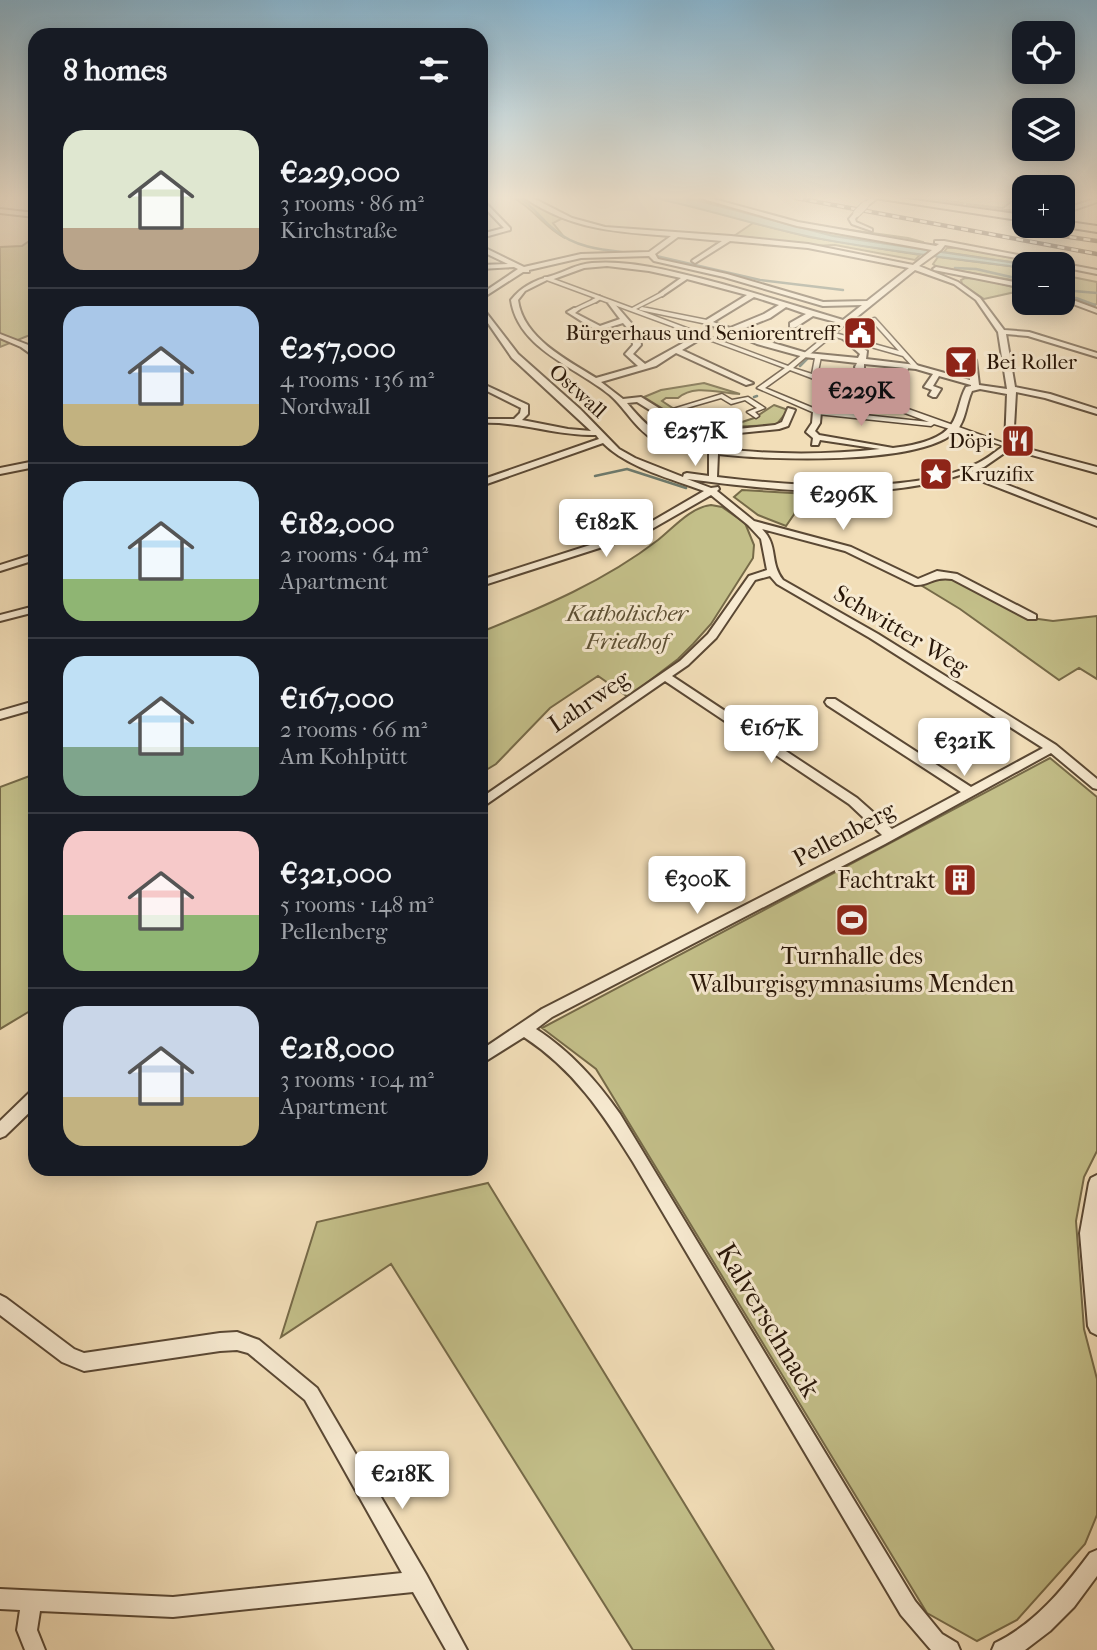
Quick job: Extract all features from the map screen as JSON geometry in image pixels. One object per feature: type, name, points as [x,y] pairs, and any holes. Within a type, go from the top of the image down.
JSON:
[{"type":"street","points":[[488,293],[514,275]]},
{"type":"street","points":[[538,275],[597,300],[702,334],[950,427],[1097,470]]},
{"type":"street","points":[[558,275],[517,295],[513,304],[517,316],[546,348],[621,402],[660,439],[712,452],[814,455],[899,451],[930,443],[950,427],[967,391],[974,385]]},
{"type":"street","points":[[673,275],[753,295],[845,323]]},
{"type":"street","points":[[728,275],[824,304],[850,306],[870,303]]},
{"type":"street","points":[[904,275],[807,355],[760,388],[793,406],[817,412],[950,427]]},
{"type":"street","points":[[668,473],[739,484],[864,487],[921,481],[966,472],[999,456],[1009,446],[1012,391],[1002,332],[978,299],[956,281],[938,275]]},
{"type":"street","points":[[968,275],[1012,284]]},
{"type":"street","points":[[956,281],[975,276]]},
{"type":"street","points":[[635,308],[686,277]]},
{"type":"street","points":[[713,325],[753,295]]},
{"type":"street","points":[[597,300],[571,312],[600,329],[624,320]]},
{"type":"street","points":[[1075,302],[1096,309]]},
{"type":"street","points":[[611,303],[638,337],[638,345],[630,356],[644,367]]},
{"type":"street","points":[[732,330],[767,316],[785,305]]},
{"type":"street","points":[[623,307],[713,325],[761,342],[818,357],[814,377]]},
{"type":"street","points":[[793,325],[812,313]]},
{"type":"street","name":"Ostwall","points":[[488,320],[515,356],[601,437],[632,460],[711,491]]},
{"type":"street","points":[[873,320],[916,367]]},
{"type":"street","points":[[1002,332],[1029,334],[1097,355]]},
{"type":"street","points":[[594,381],[653,365],[702,334]]},
{"type":"street","points":[[831,334],[905,355]]},
{"type":"street","points":[[0,335],[28,348]]},
{"type":"street","points":[[847,339],[864,353],[860,370],[867,376]]},
{"type":"street","points":[[749,353],[761,342]]},
{"type":"street","points":[[676,350],[749,383]]},
{"type":"street","points":[[807,355],[916,367],[974,385],[1047,396],[1097,412]]},
{"type":"street","points":[[972,360],[974,385]]},
{"type":"street","points":[[866,418],[906,368]]},
{"type":"street","points":[[933,395],[937,389],[928,387],[937,373]]},
{"type":"street","points":[[488,388],[525,407],[524,414],[517,421]]},
{"type":"street","points":[[755,401],[771,392]]},
{"type":"street","points":[[676,410],[722,396],[731,402],[746,398],[755,401],[762,408],[750,412],[756,416]]},
{"type":"street","points":[[621,402],[638,398],[688,430],[709,434],[776,428],[785,424],[793,406]]},
{"type":"street","points":[[817,412],[816,423],[810,432],[817,437],[899,451]]},
{"type":"street","points":[[488,421],[517,421],[601,437]]},
{"type":"street","points":[[709,434],[714,455],[713,480]]},
{"type":"street","points":[[488,480],[601,437]]},
{"type":"street","points":[[814,455],[817,437]]},
{"type":"street","points":[[0,471],[28,465]]},
{"type":"street","points":[[966,472],[1097,523]]},
{"type":"street","points":[[488,581],[640,532],[711,491],[739,484]]},
{"type":"street","points":[[711,491],[766,538],[772,572]]},
{"type":"street","points":[[751,523],[848,549],[918,583],[937,574],[954,576],[1032,617]]},
{"type":"street","points":[[0,568],[28,559]]},
{"type":"street","name":"Lahrweg","points":[[488,799],[598,721],[666,677],[712,636],[752,578],[772,572]]},
{"type":"street","name":"Schwitter Weg","points":[[772,572],[780,582],[874,636],[1052,748],[1097,785]]},
{"type":"street","points":[[0,618],[28,611]]},
{"type":"street","points":[[666,677],[853,801],[891,835]]},
{"type":"street","points":[[831,702],[972,793]]},
{"type":"street","points":[[0,715],[28,707]]},
{"type":"street","name":"Pellenberg","points":[[488,1054],[547,1013],[972,793],[1052,748]]},
{"type":"street","name":"Kalverschnack","points":[[526,1030],[574,1065],[602,1100],[704,1265],[908,1608],[935,1641],[950,1650]]},
{"type":"street","points":[[0,1131],[28,1104]]},
{"type":"street","points":[[1097,1183],[1088,1233],[1097,1326]]},
{"type":"street","points":[[0,1304],[75,1360],[95,1361],[237,1341],[253,1346],[311,1394],[457,1650]]},
{"type":"street","points":[[1002,1650],[1031,1644],[1097,1560]]},
{"type":"street","points":[[0,1599],[173,1607],[419,1581]]},
{"type":"street","points":[[31,1602],[27,1630],[35,1650]]},
{"type":"green space","points":[[0,275],[28,275],[28,336],[0,347]]},
{"type":"green space","points":[[983,275],[1012,275],[1012,280]]},
{"type":"green space","points":[[1075,278],[1097,282],[1097,304],[1075,298]]},
{"type":"green space","points":[[983,279],[1012,287],[1012,293],[984,299],[962,284],[961,280]]},
{"type":"green space","points":[[704,383],[740,394],[692,391],[678,398],[666,398],[662,401],[674,409],[668,412],[644,397],[661,390]]},
{"type":"green space","points":[[774,405],[788,410],[776,425],[727,427],[754,418]]},
{"type":"green space","points":[[742,490],[808,494],[786,526],[758,515],[734,497]]},
{"type":"green space","name":"Katholischer Friedhof","points":[[704,507],[722,507],[745,523],[754,545],[753,558],[711,624],[678,659],[628,697],[598,676],[550,708],[496,764],[488,769],[488,629],[595,581],[638,555],[689,514]]},
{"type":"green space","points":[[945,575],[1031,618],[1053,621],[1097,616],[1097,679],[1079,668],[1059,680],[960,609],[919,584]]},
{"type":"green space","points":[[1050,758],[1097,797],[1097,1151],[1084,1177],[1076,1221],[1084,1329],[1097,1379],[1097,1515],[1085,1544],[1017,1620],[977,1641],[927,1613],[596,1069],[542,1028]]},
{"type":"green space","points":[[28,777],[28,1012],[0,1029],[0,787]]},
{"type":"green space","points":[[488,1183],[774,1650],[633,1650],[391,1264],[281,1337],[317,1222]]},
{"type":"waterway","points":[[738,275],[843,290]]},
{"type":"waterway","points":[[1002,275],[1012,277]]},
{"type":"waterway","points":[[1075,291],[1097,293]]},
{"type":"waterway","points":[[1076,298],[1095,305]]},
{"type":"waterway","points":[[800,366],[809,357]]},
{"type":"waterway","points":[[595,476],[627,469],[686,488]]},
{"type":"tunnel","points":[[705,332],[714,327]]},
{"type":"place","name":"Bürgerhaus und Seniorentreff","points":[[860,333]]},
{"type":"place","name":"Bei Roller","points":[[961,362]]},
{"type":"place","name":"Döpi","points":[[1018,441]]},
{"type":"place","name":"Kruzifix","points":[[936,474]]},
{"type":"place","name":"Fachtrakt","points":[[960,880]]},
{"type":"place","name":"Turnhalle des Walburgisgymnasiums Menden","points":[[852,920]]}]
